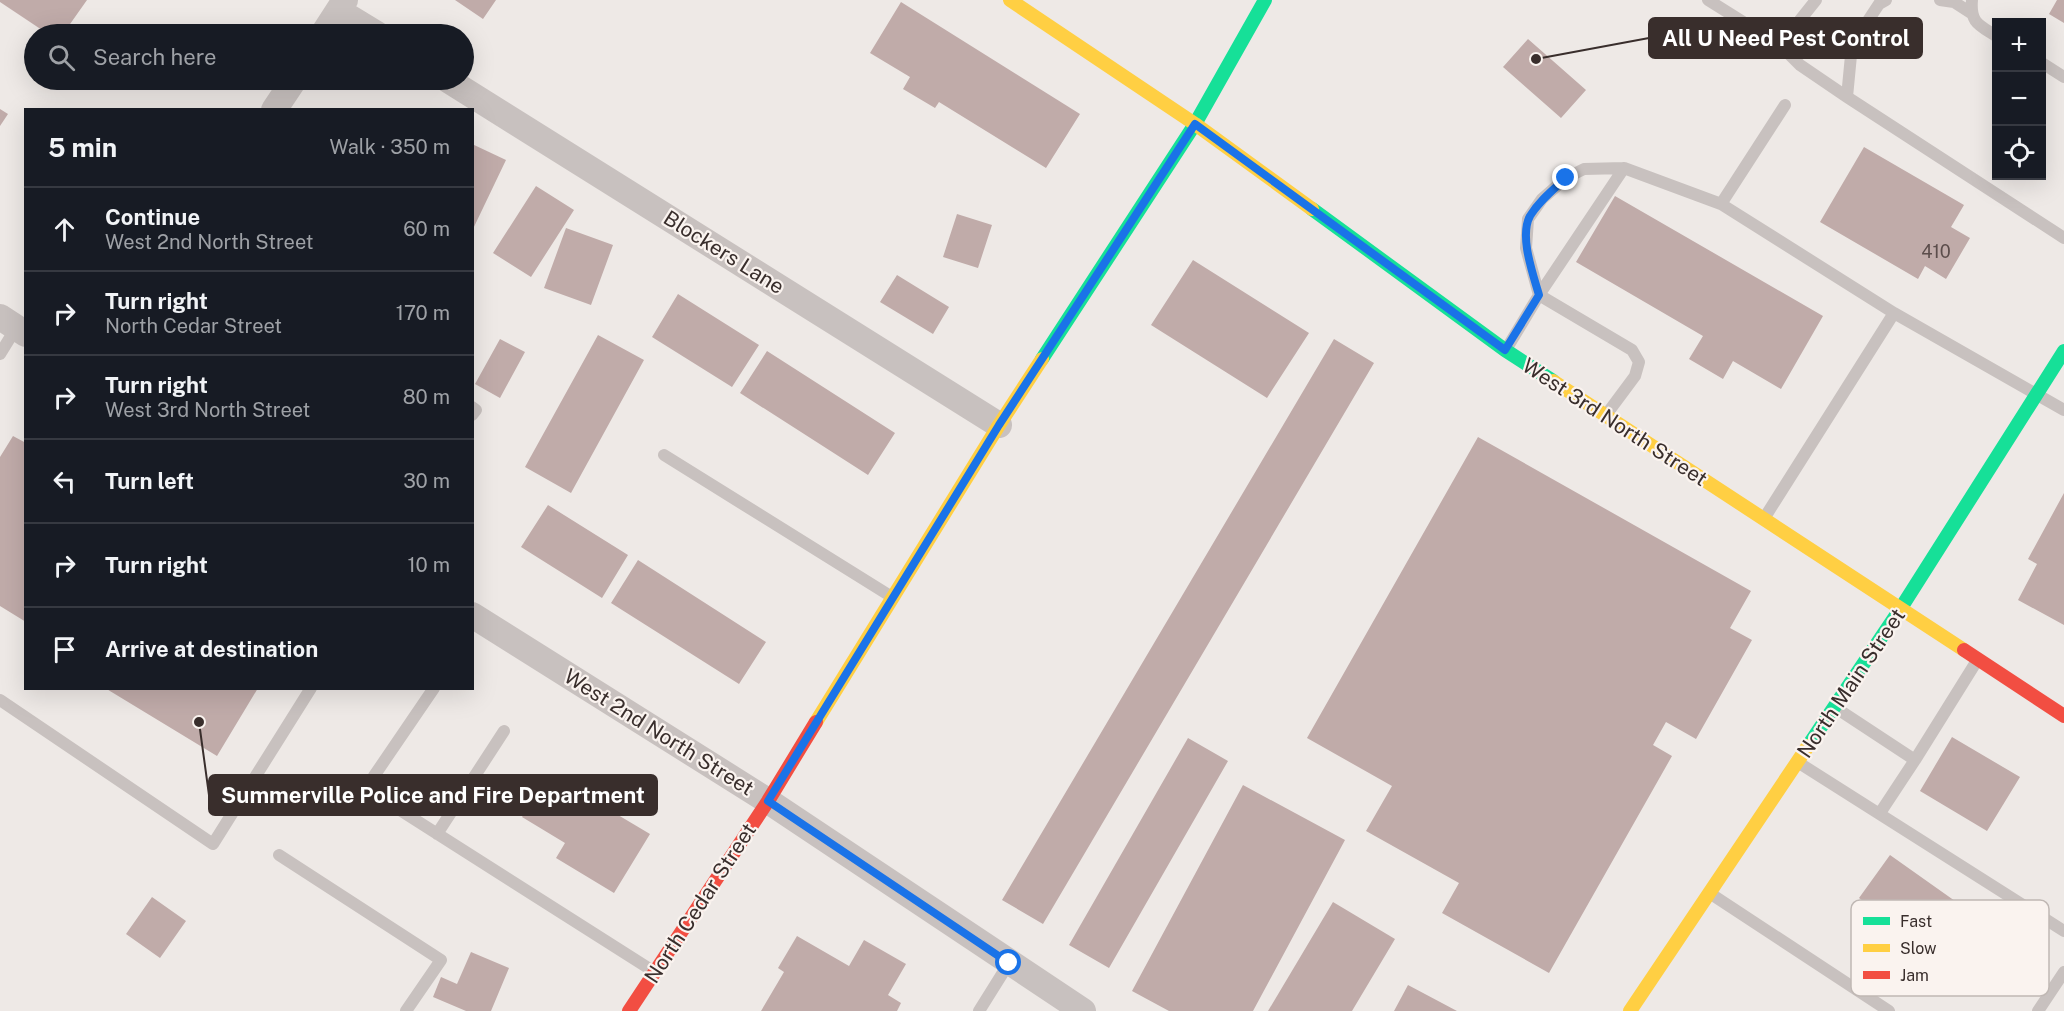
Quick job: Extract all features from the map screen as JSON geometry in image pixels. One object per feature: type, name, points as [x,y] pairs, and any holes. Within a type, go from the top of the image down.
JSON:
[{"type":"street","name":"West 3rd North Street","points":[[1010,0],[1195,124],[1505,350],[2064,716]]},
{"type":"street","name":"North Cedar Street","points":[[629,1011],[768,801],[999,425],[1195,124],[1265,0]]},
{"type":"street","points":[[330,24],[342,5],[365,24]]},
{"type":"street","points":[[275,108],[287,90]]},
{"type":"street","name":"Blockers Lane","points":[[464,90],[999,425]]},
{"type":"street","name":"North Main Street","points":[[1633,1010],[1901,608],[2064,351]]},
{"type":"street","name":"West 2nd North Street","points":[[475,622],[768,801],[1083,1011]]},
{"type":"lane","points":[[1708,0],[1780,45],[1800,65],[1847,97],[2064,238]]},
{"type":"lane","points":[[1780,45],[1816,0]]},
{"type":"lane","points":[[1847,97],[1852,45],[1879,4],[1886,0]]},
{"type":"lane","points":[[1940,0],[1972,6],[1975,22],[1992,33]]},
{"type":"lane","points":[[2046,66],[2064,77]]},
{"type":"lane","points":[[1721,204],[1785,105]]},
{"type":"lane","points":[[1505,350],[1624,168]]},
{"type":"lane","points":[[1605,416],[1635,376],[1639,362],[1632,350],[1539,295],[1526,248],[1528,219],[1542,199],[1566,178],[1584,169],[1624,168],[1721,204],[1894,313],[2064,410]]},
{"type":"lane","points":[[1764,519],[1894,313]]},
{"type":"lane","points":[[0,354],[14,326]]},
{"type":"lane","points":[[664,456],[893,597]]},
{"type":"lane","points":[[1880,813],[1978,659]]},
{"type":"lane","points":[[0,700],[213,844],[310,690]]},
{"type":"lane","points":[[433,690],[374,776],[381,798],[654,972]]},
{"type":"lane","points":[[1835,707],[1915,760]]},
{"type":"lane","points":[[437,834],[504,731]]},
{"type":"lane","points":[[1798,762],[2016,900]]},
{"type":"lane","points":[[279,855],[441,960],[406,1011]]},
{"type":"lane","points":[[1710,893],[1851,986]]},
{"type":"lane","points":[[2049,921],[2064,931]]},
{"type":"lane","points":[[979,1011],[1009,963]]},
{"type":"lane","points":[[2049,994],[2064,972]]},
{"type":"lane","points":[[1866,996],[1889,1011]]},
{"type":"lane","points":[[2038,1011],[2048,996]]},
{"type":"building","points":[[0,0],[87,0],[70,24],[33,24]]},
{"type":"building","points":[[455,0],[496,0],[483,19]]},
{"type":"building","points":[[2057,0],[2064,0],[2064,23],[2049,14]]},
{"type":"building","points":[[901,2],[1080,114],[1046,168],[939,102],[935,108],[903,89],[910,77],[870,53]]},
{"type":"building","points":[[1528,39],[1586,90],[1561,118],[1503,67]]},
{"type":"building","points":[[0,109],[8,114],[0,126]]},
{"type":"building","points":[[474,145],[506,160],[474,227]]},
{"type":"building","points":[[1864,147],[1964,205],[1951,227],[1970,238],[1946,279],[1925,266],[1918,279],[1820,222]]},
{"type":"building","points":[[536,186],[574,210],[531,277],[493,253]]},
{"type":"building","points":[[1615,196],[1823,316],[1781,389],[1733,361],[1723,379],[1689,359],[1703,336],[1576,262]]},
{"type":"building","points":[[957,214],[992,225],[978,268],[943,257]]},
{"type":"building","points":[[566,228],[613,245],[591,305],[544,288]]},
{"type":"building","points":[[1193,260],[1309,333],[1267,398],[1151,325]]},
{"type":"building","points":[[897,275],[949,307],[933,334],[880,302]]},
{"type":"building","points":[[678,294],[759,345],[732,387],[652,337]]},
{"type":"building","points":[[598,335],[644,360],[571,493],[525,467]]},
{"type":"building","points":[[500,339],[525,352],[500,398],[475,384]]},
{"type":"building","points":[[1334,339],[1374,363],[1043,924],[1002,900]]},
{"type":"building","points":[[767,351],[895,433],[868,475],[740,393]]},
{"type":"building","points":[[13,436],[24,442],[24,621],[0,606],[0,457]]},
{"type":"building","points":[[1478,437],[1751,591],[1730,628],[1752,640],[1696,739],[1666,722],[1653,745],[1672,756],[1549,973],[1442,913],[1459,883],[1366,831],[1392,786],[1307,738]]},
{"type":"building","points":[[2064,493],[2064,625],[2018,600],[2037,564],[2028,559]]},
{"type":"building","points":[[548,505],[628,555],[602,598],[521,547]]},
{"type":"building","points":[[638,560],[766,642],[739,684],[611,603]]},
{"type":"building","points":[[108,690],[257,690],[217,756]]},
{"type":"building","points":[[1952,737],[2020,777],[1987,831],[1920,791]]},
{"type":"building","points":[[1188,738],[1228,761],[1109,968],[1069,945]]},
{"type":"building","points":[[549,774],[650,834],[614,893],[556,858],[565,843],[522,817]]},
{"type":"building","points":[[1243,785],[1345,840],[1253,1011],[1169,1011],[1132,991]]},
{"type":"building","points":[[1890,855],[1954,900],[1862,900],[1859,898]]},
{"type":"building","points":[[152,897],[186,921],[160,958],[126,934]]},
{"type":"building","points":[[1333,902],[1395,939],[1352,1011],[1268,1011]]},
{"type":"building","points":[[797,936],[849,966],[864,940],[906,964],[888,995],[901,1003],[897,1011],[761,1011],[784,972],[778,968]]},
{"type":"building","points":[[471,952],[509,968],[491,1011],[466,1011],[433,997],[441,977],[457,984]]},
{"type":"building","points":[[1408,985],[1457,1011],[1394,1011]]},
{"type":"traffic: fast","points":[[1042,359],[1195,124],[1265,0]]},
{"type":"traffic: fast","points":[[1312,209],[1505,350],[1553,381]]},
{"type":"traffic: fast","points":[[1808,746],[1901,608],[2064,351]]},
{"type":"traffic: slow","points":[[1010,0],[1195,124],[1312,209]]},
{"type":"traffic: slow","points":[[816,722],[1042,359]]},
{"type":"traffic: slow","points":[[1553,381],[1964,650]]},
{"type":"traffic: slow","points":[[1630,1011],[1808,746]]},
{"type":"traffic: jam","points":[[1964,650],[2064,716]]},
{"type":"traffic: jam","points":[[629,1011],[768,801],[816,722]]},
{"type":"place","name":"All U Need Pest Control","points":[[1536,59]]},
{"type":"place","name":"Summerville Police and Fire Department","points":[[199,722]]},
{"type":"route","points":[[1009,963],[768,801],[999,425],[1195,124],[1505,350],[1539,295],[1526,248],[1528,219],[1542,199],[1566,178]]}]
